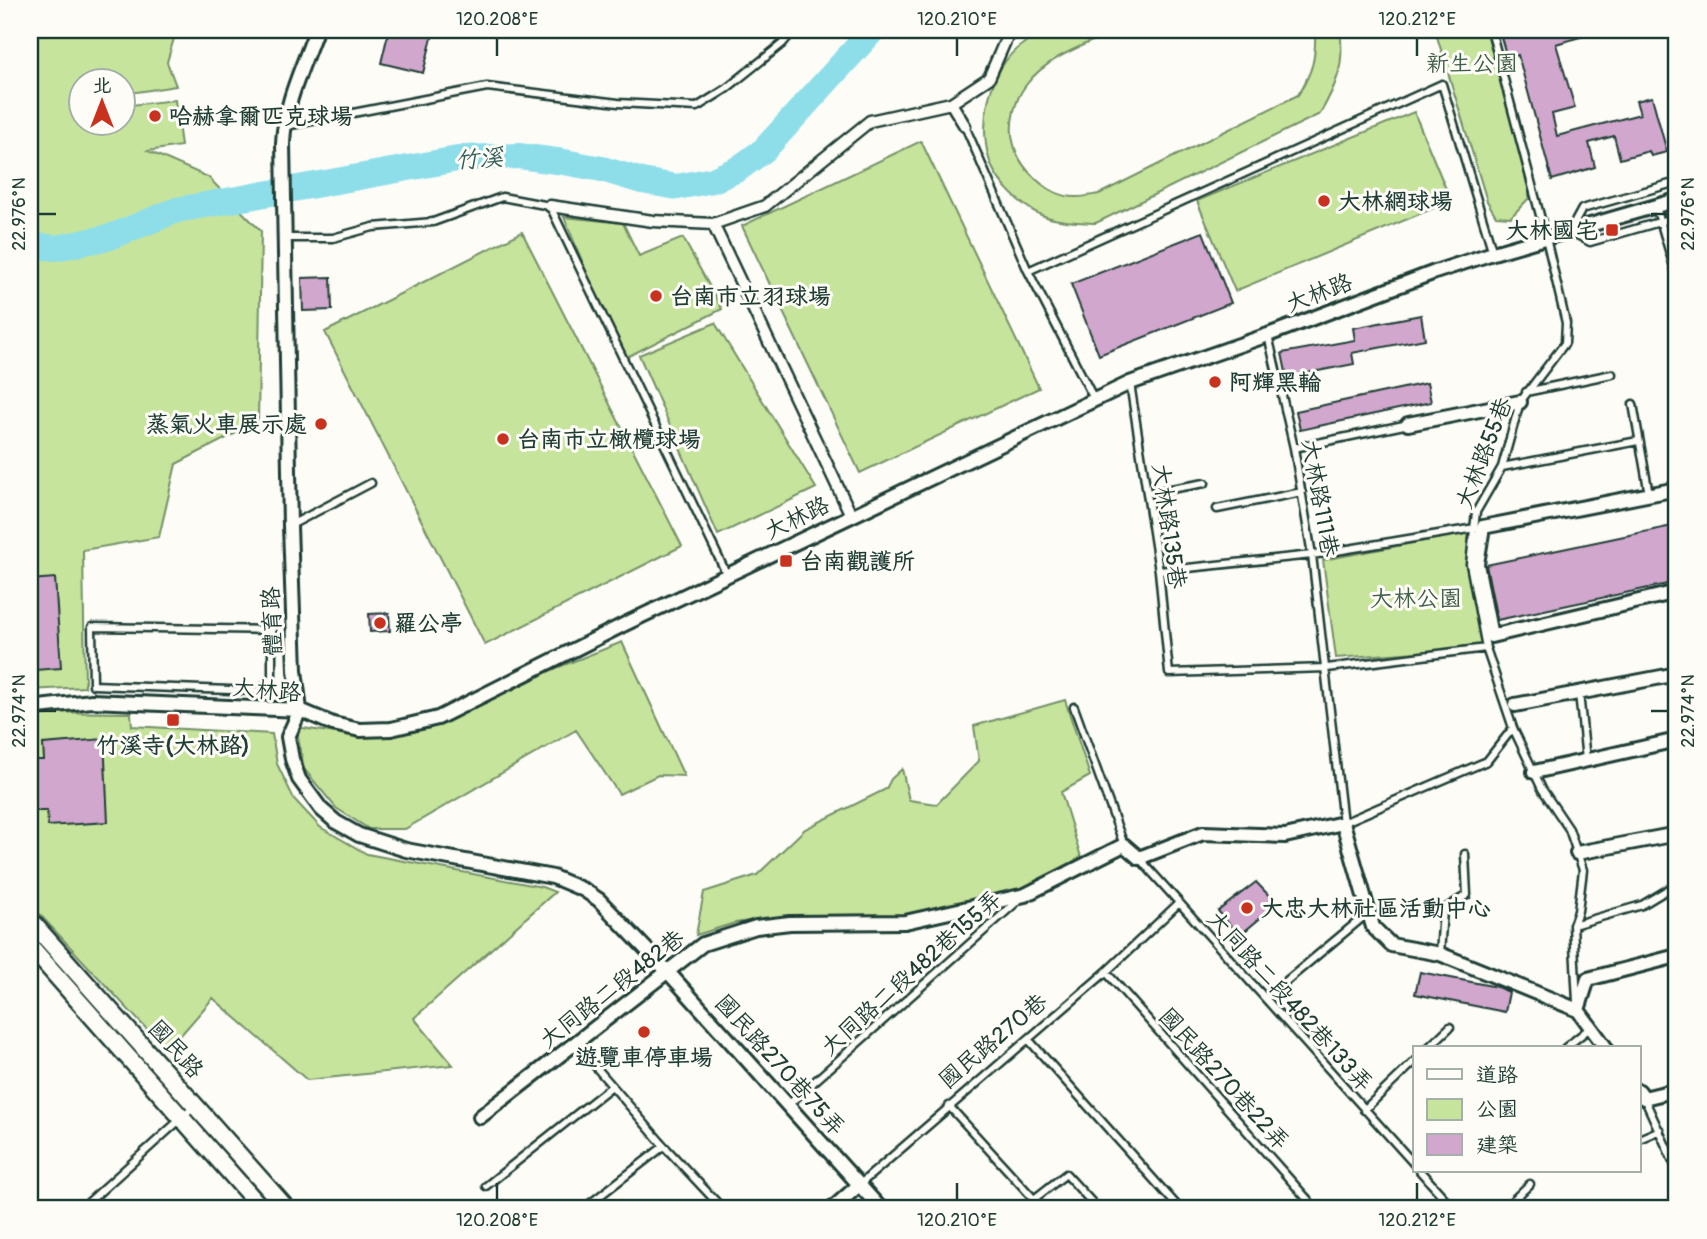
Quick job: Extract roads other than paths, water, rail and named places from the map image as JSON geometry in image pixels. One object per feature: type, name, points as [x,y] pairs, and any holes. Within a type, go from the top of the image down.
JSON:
[{"type":"street","name":"體育路","points":[[316,30],[293,93],[284,127],[283,159],[290,526],[295,670],[300,710],[288,737],[299,779],[321,809],[336,822],[359,835],[406,850],[537,873],[568,882],[599,900],[668,972]]},
{"type":"street","points":[[550,206],[653,221],[713,224],[765,206],[870,121],[951,103],[989,78],[1010,30]]},
{"type":"street","points":[[951,103],[965,126]]},
{"type":"street","name":"大林路","points":[[30,708],[92,701],[300,710],[334,724],[360,730],[391,729],[438,718],[850,515],[1130,383],[1435,272],[1677,201]]},
{"type":"street","points":[[713,224],[850,515]]},
{"type":"street","points":[[1406,424],[1523,397]]},
{"type":"street","points":[[1677,489],[1479,528],[1476,564],[1491,635],[1677,592]]},
{"type":"street","points":[[1515,705],[1677,674]]},
{"type":"street","points":[[1534,772],[1677,740]]},
{"type":"street","points":[[1124,845],[1139,859],[1203,833],[1286,836],[1343,823],[1373,928],[1391,945],[1440,954],[1578,1010],[1604,1046]]},
{"type":"street","points":[[1577,852],[1677,834]]},
{"type":"street","name":"大同路二段482巷","points":[[480,1117],[703,944],[756,927],[790,923],[905,922],[1025,895],[1124,845]]},
{"type":"street","name":"國民路","points":[[30,919],[287,1209]]},
{"type":"street","name":"國民路","points":[[30,946],[262,1209]]},
{"type":"street","points":[[1578,1010],[1588,979],[1677,956]]},
{"type":"street","name":"國民路270巷75弄","points":[[668,972],[881,1209]]},
{"type":"street","points":[[1642,1094],[1677,1090]]},
{"type":"street","name":"國民路270巷","points":[[832,1209],[859,1185]]},
{"type":"lane","points":[[284,127],[487,87],[618,103],[697,107],[735,82],[782,44],[794,30]]},
{"type":"lane","name":"大林路55巷","points":[[1490,30],[1566,323],[1565,343],[1523,397],[1502,467],[1476,512],[1479,528],[1470,564],[1486,648],[1513,728],[1542,789],[1569,829],[1583,870],[1578,911],[1573,925],[1578,1010]]},
{"type":"lane","points":[[1028,271],[1442,84],[1493,253]]},
{"type":"lane","points":[[965,126],[1028,271],[1094,399]]},
{"type":"lane","points":[[1570,231],[1582,209],[1677,182]]},
{"type":"lane","points":[[286,235],[332,237],[373,227],[433,222],[502,197],[550,206],[727,575]]},
{"type":"lane","points":[[1656,207],[1677,276]]},
{"type":"lane","name":"大林路","points":[[1570,231],[1590,242],[1677,217]]},
{"type":"lane","name":"大林路111巷","points":[[1268,335],[1303,492],[1327,668],[1343,823]]},
{"type":"lane","points":[[1523,397],[1612,374]]},
{"type":"lane","name":"大林路135巷","points":[[1130,383],[1159,571],[1169,674],[1327,668]]},
{"type":"lane","points":[[1633,404],[1649,495]]},
{"type":"lane","points":[[1294,447],[1406,424]]},
{"type":"lane","points":[[1502,467],[1638,441]]},
{"type":"lane","points":[[1148,493],[1205,482]]},
{"type":"lane","points":[[290,526],[371,483]]},
{"type":"lane","points":[[1216,509],[1303,492]]},
{"type":"lane","points":[[1159,571],[1312,555],[1479,528]]},
{"type":"lane","points":[[92,701],[92,627],[272,629],[272,678],[258,691],[93,685]]},
{"type":"lane","points":[[1327,668],[1486,648]]},
{"type":"lane","points":[[1579,693],[1586,760]]},
{"type":"lane","points":[[1073,707],[1124,845]]},
{"type":"lane","points":[[1343,823],[1487,761],[1513,728]]},
{"type":"lane","points":[[1440,954],[1443,910],[1467,895],[1465,854]]},
{"type":"lane","name":"大同路二段482巷133弄","points":[[1139,859],[1413,1163]]},
{"type":"lane","points":[[1573,925],[1642,905],[1677,884]]},
{"type":"lane","name":"大同路二段482巷155弄","points":[[788,1105],[1025,895]]},
{"type":"lane","name":"國民路270巷","points":[[859,1185],[1106,972],[1179,903]]},
{"type":"lane","points":[[1266,999],[1368,913]]},
{"type":"lane","name":"國民路270巷22弄","points":[[1106,972],[1316,1209]]},
{"type":"lane","points":[[1430,1046],[1450,1027]]},
{"type":"lane","points":[[1568,1046],[1590,1028]]},
{"type":"lane","points":[[1028,1040],[1180,1209]]},
{"type":"lane","points":[[576,1044],[664,1146],[723,1209]]},
{"type":"lane","points":[[1364,1110],[1413,1063]]},
{"type":"lane","points":[[486,1186],[612,1086]]},
{"type":"lane","points":[[1642,1094],[1677,1170]]},
{"type":"lane","points":[[81,1209],[196,1105]]},
{"type":"lane","points":[[949,1105],[1043,1209]]},
{"type":"lane","points":[[1640,1139],[1660,1130]]},
{"type":"lane","points":[[583,1209],[664,1146]]},
{"type":"lane","points":[[1421,1172],[1454,1209]]},
{"type":"lane","points":[[1034,1199],[1066,1174],[1098,1209]]},
{"type":"lane","points":[[1504,1209],[1530,1184]]},
{"type":"lane","points":[[707,1209],[716,1202]]},
{"type":"waterway","name":"竹溪","points":[[30,245],[56,248],[110,237],[177,210],[463,158],[519,156],[564,162],[677,187],[713,180],[738,169],[764,150],[873,30]]},
{"type":"place","name":"哈赫拿爾匹克球場","points":[[155,116]]},
{"type":"place","name":"大林網球場","points":[[1324,201]]},
{"type":"place","name":"大林國宅","points":[[1612,230]]},
{"type":"place","name":"台南市立羽球場","points":[[656,296]]},
{"type":"place","name":"阿輝黑輪","points":[[1215,382]]},
{"type":"place","name":"蒸氣火車展示處","points":[[321,424]]},
{"type":"place","name":"台南市立橄欖球場","points":[[503,439]]},
{"type":"place","name":"台南觀護所","points":[[786,561]]},
{"type":"place","name":"羅公亭","points":[[380,623]]},
{"type":"place","name":"竹溪寺(大林路)","points":[[173,720]]},
{"type":"place","name":"大忠大林社區活動中心","points":[[1247,908]]},
{"type":"place","name":"遊覽車停車場","points":[[644,1032]]},
{"type":"park label","name":"新生公園","points":[[1472,63]]},
{"type":"park label","name":"大林公園","points":[[1416,598]]}]
